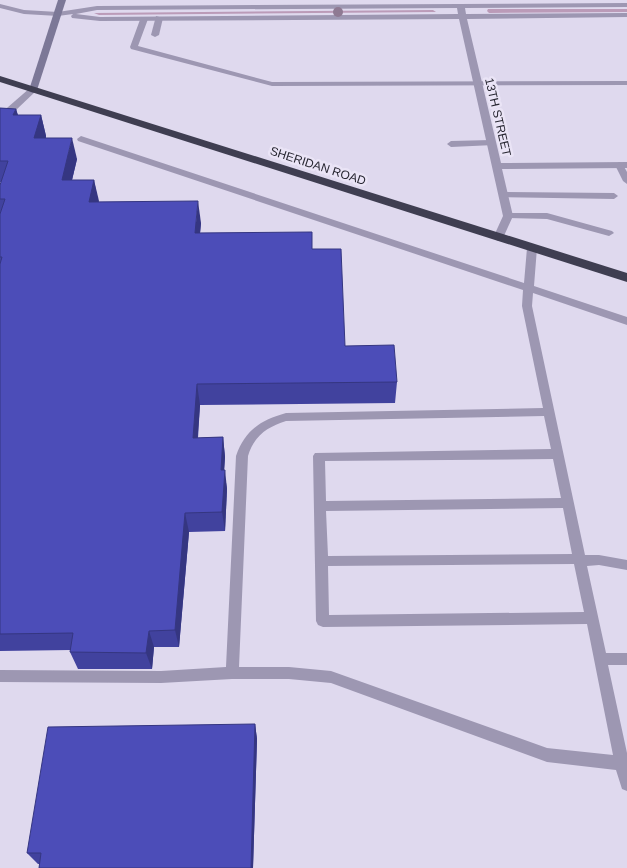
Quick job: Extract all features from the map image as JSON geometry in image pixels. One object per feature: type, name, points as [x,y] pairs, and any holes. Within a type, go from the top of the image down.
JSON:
[{"type":"highway","name":"SHERIDAN ROAD","points":[[0,79],[627,278]]},
{"type":"street","points":[[33,90],[62,0]]},
{"type":"street","points":[[58,14],[97,8],[627,5]]},
{"type":"street","points":[[58,14],[100,19],[144,19],[461,7],[627,15]]},
{"type":"street","name":"13TH STREET","points":[[461,7],[508,216]]},
{"type":"street","points":[[497,166],[623,165]]},
{"type":"street","points":[[498,238],[508,216]]},
{"type":"lane","points":[[0,6],[24,12],[58,14]]},
{"type":"lane","points":[[155,35],[159,18]]},
{"type":"lane","points":[[144,19],[134,47],[272,84],[477,81],[627,83]]},
{"type":"lane","points":[[414,77],[477,81]]},
{"type":"lane","points":[[0,117],[33,90]]},
{"type":"lane","points":[[0,109],[10,108]]},
{"type":"lane","points":[[81,139],[627,321]]},
{"type":"lane","points":[[451,144],[491,143]]},
{"type":"lane","points":[[623,165],[627,181]]},
{"type":"lane","points":[[503,195],[614,196]]},
{"type":"lane","points":[[508,216],[547,216],[609,233]]},
{"type":"lane","points":[[532,248],[527,306],[627,784]]},
{"type":"lane","points":[[232,673],[242,456],[245,442],[256,430],[270,421],[286,417],[548,412]]},
{"type":"lane","points":[[557,454],[319,456],[323,621],[592,618]]},
{"type":"lane","points":[[320,506],[568,503]]},
{"type":"lane","points":[[322,561],[600,560],[627,565]]},
{"type":"lane","points":[[601,659],[627,658]]},
{"type":"lane","points":[[0,676],[161,677],[232,673],[289,673],[331,676],[547,755],[622,763]]},
{"type":"shaded area","points":[[488,9],[627,9],[627,12],[489,13]]},
{"type":"shaded area","points":[[433,10],[436,12],[99,15],[94,13]]},
{"type":"building","points":[[0,108],[16,109],[13,115],[41,115],[34,138],[72,138],[62,180],[94,180],[89,202],[198,201],[195,233],[312,232],[312,249],[341,249],[345,346],[394,345],[397,382],[197,384],[193,438],[223,437],[221,470],[225,470],[222,512],[185,513],[175,630],[149,631],[146,653],[70,652],[73,633],[0,634],[0,264],[2,257],[0,257],[0,214],[5,199],[0,199],[0,185],[8,161],[0,161]]},
{"type":"building","points":[[255,724],[251,868],[39,868],[41,853],[27,853],[48,727]]}]
